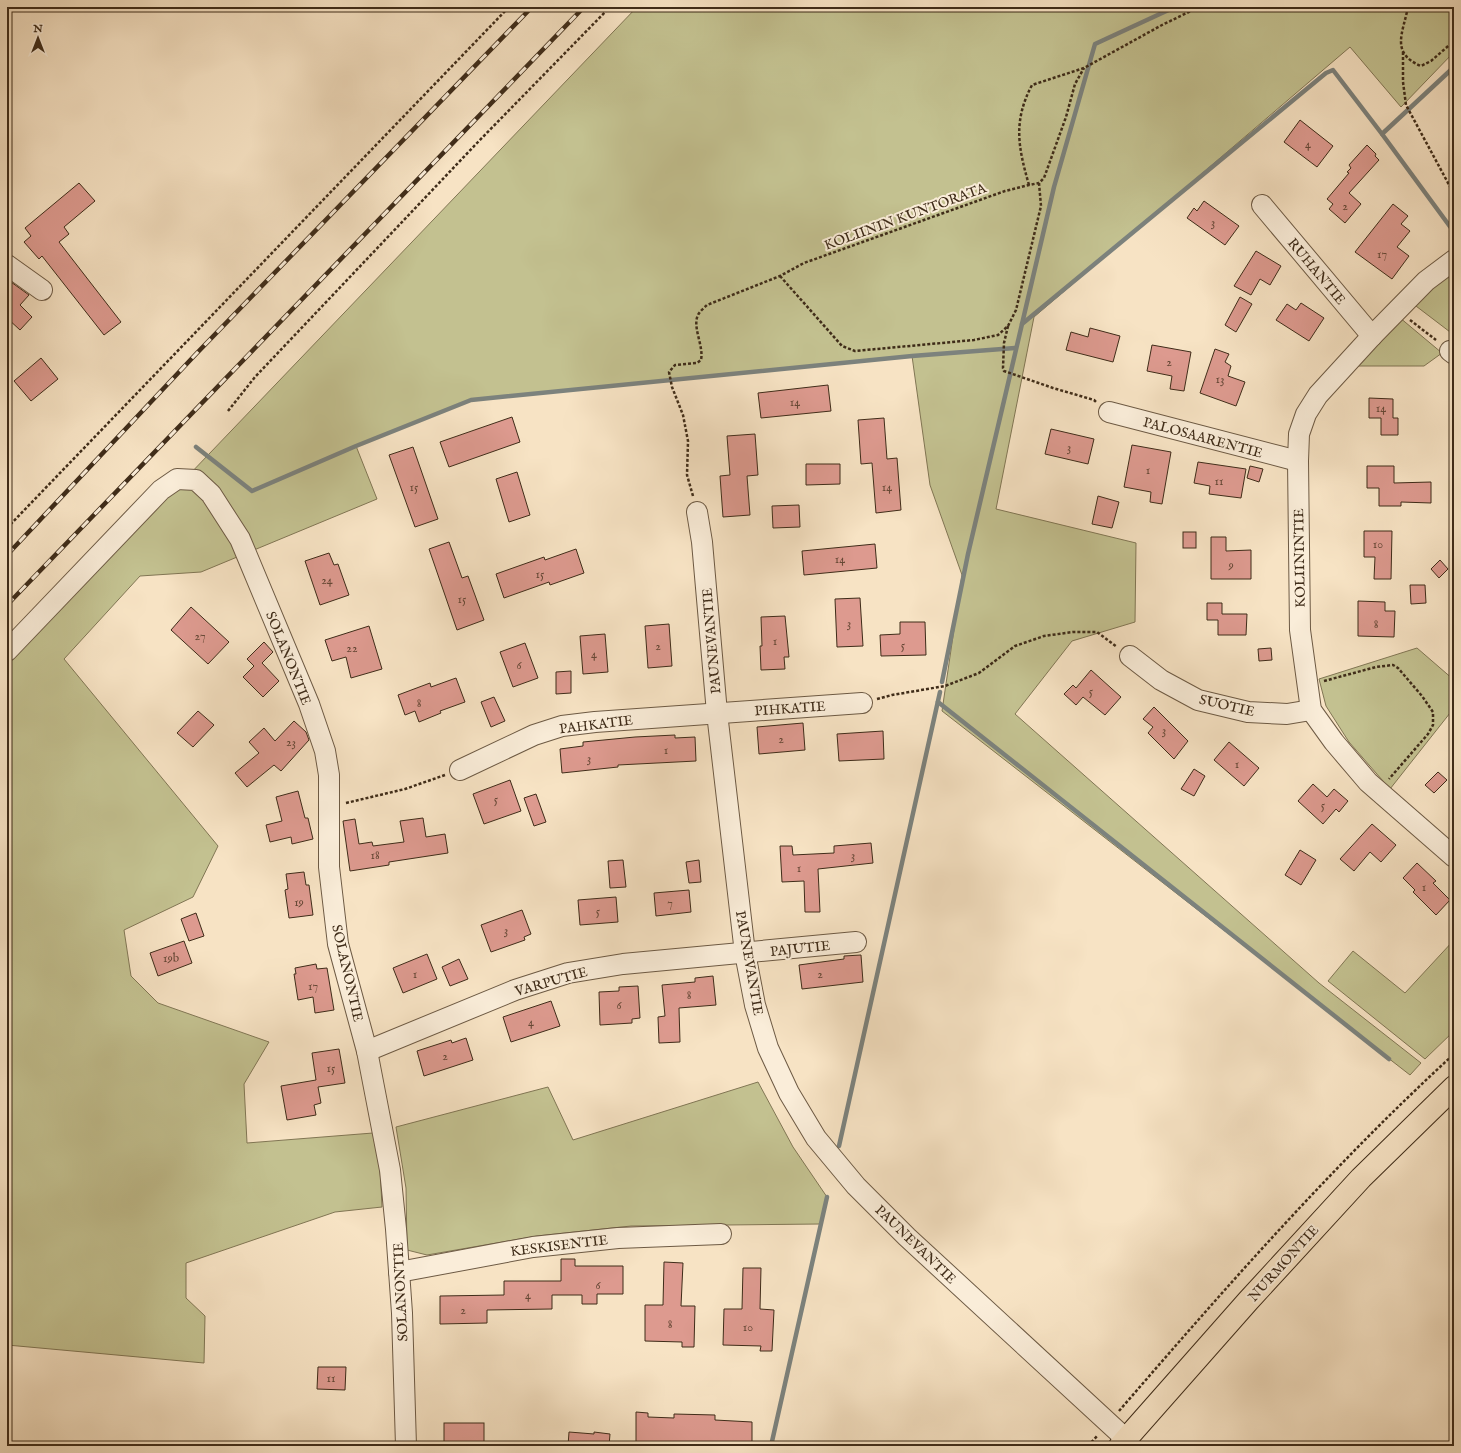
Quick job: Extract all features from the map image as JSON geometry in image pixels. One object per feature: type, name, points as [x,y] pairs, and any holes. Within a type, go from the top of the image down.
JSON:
[{"type":"main road","name":"NURMONTIE","points":[[1123,1443],[1248,1301],[1361,1178],[1454,1087]]},
{"type":"street","name":"RUHANTIE","points":[[1262,205],[1372,336]]},
{"type":"street","name":"KOLIININTIE","points":[[1454,260],[1426,281],[1372,336],[1318,395],[1306,414],[1299,434],[1298,461],[1300,630],[1311,710],[1334,742],[1368,782],[1454,857]]},
{"type":"street","points":[[7,265],[42,290]]},
{"type":"street","name":"PALOSAARENTIE","points":[[1109,412],[1298,461]]},
{"type":"street","name":"SOLANONTIE","points":[[7,651],[161,490],[177,479],[196,480],[211,494],[240,539],[309,704],[325,751],[330,775],[329,867],[338,944],[367,1051],[390,1170],[399,1272],[406,1446]]},
{"type":"street","name":"PAUNEVANTIE","points":[[697,512],[702,542],[717,713],[745,953],[755,1005],[768,1048],[790,1093],[816,1138],[856,1186],[907,1237],[1108,1424],[1123,1443]]},
{"type":"street","name":"SUOTIE","points":[[1130,656],[1161,680],[1198,700],[1248,712],[1287,714],[1311,710]]},
{"type":"street","name":"PIHKATIE","points":[[717,713],[862,703]]},
{"type":"street","name":"PAHKATIE","points":[[460,770],[534,735],[562,726],[595,722],[717,713]]},
{"type":"street","name":"PAJUTIE","points":[[745,953],[856,942]]},
{"type":"street","name":"VARPUTIE","points":[[367,1051],[515,990],[568,973],[623,964],[745,953]]},
{"type":"street","name":"KESKISENTIE","points":[[399,1272],[533,1247],[618,1238],[721,1234]]},
{"type":"path","points":[[7,528],[509,7]]},
{"type":"path","points":[[228,411],[255,377],[477,143],[610,7]]},
{"type":"path","points":[[1029,185],[1018,138],[1025,99],[1032,84],[1084,68],[1162,25],[1199,7]]},
{"type":"path","points":[[1408,7],[1400,44],[1403,52],[1410,62],[1421,66],[1431,61],[1454,41]]},
{"type":"path","points":[[1403,52],[1403,82],[1407,107],[1454,194]]},
{"type":"path","points":[[1084,68],[1075,84],[1066,117],[1044,178],[1039,184],[1040,206],[1016,310],[1008,326],[1004,343],[1003,368],[1006,372],[1014,375],[1094,400],[1109,412]]},
{"type":"path","name":"KOLIININ KUNTORATA","points":[[697,512],[687,475],[688,441],[683,416],[671,384],[669,372],[674,365],[697,363],[701,360],[702,353],[696,323],[698,314],[707,305],[780,276],[804,264],[1005,191],[1039,184]]},
{"type":"path","points":[[780,276],[842,346],[855,351],[974,340],[998,335],[1008,326]]},
{"type":"path","points":[[1397,310],[1452,352]]},
{"type":"path","points":[[862,703],[892,695],[945,686],[979,672],[1015,646],[1044,636],[1073,632],[1097,632],[1130,656]]},
{"type":"path","points":[[1307,686],[1355,672],[1393,665],[1398,668],[1422,696],[1433,712],[1433,725],[1428,734],[1379,791]]},
{"type":"path","points":[[330,805],[355,802],[405,789],[460,770]]},
{"type":"path","points":[[1088,1446],[1183,1336],[1328,1178],[1407,1097],[1454,1054]]},
{"type":"shaded area","points":[[637,7],[1454,7],[1454,52],[1401,107],[1350,47],[1034,317],[996,509],[1136,543],[1135,622],[1072,641],[1015,714],[1319,983],[1421,1063],[1410,1075],[942,711],[962,575],[930,485],[912,356],[471,400],[356,446],[377,499],[201,572],[140,576],[64,659],[218,846],[193,897],[124,930],[131,976],[158,1003],[269,1042],[244,1084],[247,1143],[373,1133],[380,1167],[382,1207],[335,1212],[186,1263],[186,1298],[205,1316],[204,1363],[7,1345],[7,665]]},
{"type":"shaded area","points":[[1454,267],[1454,335],[1412,303]]},
{"type":"shaded area","points":[[1399,317],[1442,353],[1424,366],[1353,366]]},
{"type":"shaded area","points":[[1417,648],[1454,680],[1454,708],[1390,789],[1349,742],[1326,706],[1319,679]]},
{"type":"shaded area","points":[[1454,940],[1454,1031],[1425,1059],[1328,981],[1353,951],[1405,993]]},
{"type":"shaded area","points":[[758,1082],[793,1147],[827,1197],[820,1224],[631,1226],[537,1236],[427,1255],[407,1250],[406,1188],[396,1127],[548,1087],[573,1140]]},
{"type":"building","points":[[1300,120],[1333,146],[1317,167],[1284,142]]},
{"type":"building","points":[[1367,145],[1376,154],[1375,156],[1379,160],[1349,193],[1361,204],[1345,223],[1329,209],[1333,204],[1327,199],[1349,173],[1347,172],[1351,168],[1349,165]]},
{"type":"building","points":[[79,183],[95,201],[64,227],[69,234],[59,242],[121,322],[104,335],[42,256],[39,259],[24,242],[31,236],[25,228]]},
{"type":"building","points":[[1204,201],[1239,226],[1225,245],[1187,218],[1194,208],[1197,211]]},
{"type":"building","points":[[1393,204],[1408,216],[1401,224],[1410,231],[1397,247],[1409,256],[1392,279],[1355,252]]},
{"type":"building","points":[[1256,251],[1281,266],[1270,285],[1260,279],[1251,295],[1234,286]]},
{"type":"building","points":[[11,282],[29,295],[20,305],[32,317],[20,330],[7,318],[7,287]]},
{"type":"building","points":[[1240,297],[1252,304],[1236,332],[1225,325]]},
{"type":"building","points":[[1301,303],[1324,318],[1309,341],[1276,320],[1287,304],[1296,310]]},
{"type":"building","points":[[1090,328],[1120,336],[1113,362],[1066,350],[1071,332],[1088,337]]},
{"type":"building","points":[[1152,345],[1191,352],[1184,391],[1170,389],[1172,376],[1147,371]]},
{"type":"building","points":[[1215,349],[1229,354],[1225,362],[1231,366],[1228,376],[1245,382],[1236,406],[1200,393]]},
{"type":"building","points":[[41,358],[58,379],[31,401],[14,381]]},
{"type":"building","points":[[828,385],[831,411],[761,418],[758,393]]},
{"type":"building","points":[[1369,398],[1393,399],[1393,418],[1398,418],[1398,435],[1381,435],[1381,418],[1369,418]]},
{"type":"building","points":[[512,417],[520,442],[449,467],[440,442]]},
{"type":"building","points":[[884,418],[887,459],[897,458],[901,510],[876,513],[872,463],[861,464],[858,420]]},
{"type":"building","points":[[1051,429],[1094,439],[1088,464],[1045,454]]},
{"type":"building","points":[[755,434],[758,475],[747,476],[750,515],[723,517],[720,476],[730,475],[727,436]]},
{"type":"building","points":[[1132,445],[1171,452],[1162,504],[1150,502],[1151,492],[1124,487]]},
{"type":"building","points":[[413,447],[438,519],[415,527],[389,455]]},
{"type":"building","points":[[1198,462],[1246,469],[1241,498],[1209,494],[1210,486],[1194,483]]},
{"type":"building","points":[[806,464],[840,464],[840,484],[806,485]]},
{"type":"building","points":[[1250,466],[1263,469],[1259,482],[1247,478]]},
{"type":"building","points":[[1367,466],[1394,466],[1394,483],[1431,482],[1431,503],[1401,502],[1401,506],[1379,506],[1379,488],[1367,488]]},
{"type":"building","points":[[517,472],[530,515],[509,522],[496,479]]},
{"type":"building","points":[[1098,496],[1119,502],[1112,528],[1092,524]]},
{"type":"building","points":[[799,505],[800,527],[773,528],[772,506]]},
{"type":"building","points":[[1364,531],[1392,531],[1391,579],[1374,579],[1375,557],[1364,557]]},
{"type":"building","points":[[1183,532],[1196,532],[1196,548],[1183,548]]},
{"type":"building","points":[[1211,537],[1226,537],[1226,551],[1251,550],[1251,579],[1211,579]]},
{"type":"building","points":[[449,542],[462,578],[468,576],[484,620],[457,630],[429,549]]},
{"type":"building","points":[[875,544],[877,568],[804,575],[802,551]]},
{"type":"building","points":[[576,549],[584,573],[550,585],[549,582],[504,598],[496,574],[544,557],[545,560]]},
{"type":"building","points":[[329,553],[334,565],[338,564],[349,595],[320,605],[305,561]]},
{"type":"building","points":[[1440,560],[1448,569],[1439,578],[1431,569]]},
{"type":"building","points":[[1410,585],[1425,585],[1426,603],[1411,604]]},
{"type":"building","points":[[860,598],[863,646],[837,647],[835,599]]},
{"type":"building","points":[[1358,601],[1385,602],[1385,611],[1395,611],[1394,637],[1358,636]]},
{"type":"building","points":[[1207,603],[1222,603],[1222,614],[1247,614],[1246,635],[1218,635],[1218,620],[1207,620]]},
{"type":"building","points":[[191,607],[229,642],[208,664],[171,630]]},
{"type":"building","points":[[785,616],[789,657],[784,657],[785,669],[761,670],[761,617]]},
{"type":"building","points":[[900,622],[925,622],[926,655],[881,656],[880,635],[900,634]]},
{"type":"building","points":[[669,624],[672,666],[648,668],[645,626]]},
{"type":"building","points":[[369,626],[382,669],[351,678],[346,657],[332,661],[325,640]]},
{"type":"building","points":[[605,634],[608,672],[583,674],[580,636]]},
{"type":"building","points":[[264,642],[273,652],[262,663],[279,681],[263,697],[243,677],[254,666],[247,659]]},
{"type":"building","points":[[525,643],[538,678],[513,687],[500,652]]},
{"type":"building","points":[[1271,648],[1272,660],[1259,661],[1258,649]]},
{"type":"building","points":[[1091,670],[1121,697],[1105,715],[1083,697],[1076,705],[1064,694],[1073,685],[1076,688]]},
{"type":"building","points":[[571,671],[571,693],[556,694],[556,672]]},
{"type":"building","points":[[456,678],[465,702],[440,711],[441,713],[419,722],[415,711],[405,715],[398,695],[430,683],[431,687]]},
{"type":"building","points":[[494,697],[505,721],[491,727],[481,702]]},
{"type":"building","points":[[1154,707],[1188,741],[1174,759],[1148,733],[1153,727],[1143,719]]},
{"type":"building","points":[[198,711],[214,725],[193,747],[177,733]]},
{"type":"building","points":[[294,721],[306,732],[309,740],[281,771],[274,765],[247,787],[235,773],[259,753],[249,742],[264,728],[275,741]]},
{"type":"building","points":[[803,723],[805,750],[759,754],[757,727]]},
{"type":"building","points":[[883,731],[884,759],[839,761],[837,734]]},
{"type":"building","points":[[675,735],[675,738],[695,737],[696,761],[618,765],[618,767],[562,773],[560,749],[583,746],[583,742]]},
{"type":"building","points":[[1229,742],[1259,768],[1244,786],[1214,760]]},
{"type":"building","points":[[1194,769],[1205,776],[1194,796],[1181,789]]},
{"type":"building","points":[[1438,772],[1447,780],[1434,793],[1425,785]]},
{"type":"building","points":[[510,780],[521,811],[484,824],[473,794]]},
{"type":"building","points":[[1313,784],[1327,797],[1334,789],[1348,801],[1339,812],[1336,809],[1323,824],[1298,801]]},
{"type":"building","points":[[298,791],[305,818],[308,818],[313,839],[292,844],[291,837],[270,842],[266,825],[282,821],[276,797]]},
{"type":"building","points":[[536,794],[546,822],[534,826],[524,798]]},
{"type":"building","points":[[423,818],[426,837],[445,834],[448,853],[389,862],[389,865],[350,871],[343,821],[355,819],[359,844],[372,842],[373,846],[404,842],[400,821]]},
{"type":"building","points":[[1372,824],[1396,845],[1381,862],[1370,852],[1354,871],[1340,859]]},
{"type":"building","points":[[871,843],[873,863],[818,869],[820,912],[805,912],[804,881],[782,882],[780,846],[792,846],[793,855],[834,853],[834,846]]},
{"type":"building","points":[[1300,850],[1316,860],[1301,885],[1285,875]]},
{"type":"building","points":[[623,860],[626,887],[610,888],[608,861]]},
{"type":"building","points":[[699,860],[701,882],[689,883],[686,862]]},
{"type":"building","points":[[1417,863],[1436,881],[1433,883],[1450,900],[1436,915],[1413,892],[1415,890],[1403,878]]},
{"type":"building","points":[[304,872],[306,885],[309,885],[313,915],[289,918],[285,890],[288,889],[286,874]]},
{"type":"building","points":[[689,890],[691,912],[656,916],[654,893]]},
{"type":"building","points":[[616,897],[618,922],[580,925],[578,900]]},
{"type":"building","points":[[522,910],[531,934],[524,937],[525,940],[491,952],[481,925]]},
{"type":"building","points":[[196,913],[204,936],[189,941],[181,919]]},
{"type":"building","points":[[184,941],[192,963],[158,976],[150,953]]},
{"type":"building","points":[[427,954],[437,979],[403,993],[393,968]]},
{"type":"building","points":[[861,955],[863,982],[802,989],[799,965],[844,959],[844,956]]},
{"type":"building","points":[[459,959],[468,979],[450,986],[442,967]]},
{"type":"building","points":[[316,964],[317,969],[327,968],[334,1010],[315,1013],[313,997],[298,1000],[294,974],[296,974],[295,968]]},
{"type":"building","points":[[713,976],[716,1005],[679,1008],[680,1042],[659,1043],[658,1017],[665,1016],[662,985],[695,982],[695,978]]},
{"type":"building","points":[[638,986],[640,1018],[632,1019],[632,1023],[600,1025],[599,992],[619,991],[619,987]]},
{"type":"building","points":[[551,1001],[560,1026],[511,1042],[503,1017]]},
{"type":"building","points":[[466,1038],[473,1060],[424,1076],[417,1051],[451,1040],[452,1043]]},
{"type":"building","points":[[339,1049],[345,1083],[318,1087],[321,1103],[314,1105],[316,1115],[287,1120],[281,1086],[316,1080],[312,1053]]},
{"type":"building","points":[[561,1259],[575,1259],[575,1266],[623,1266],[623,1294],[597,1294],[597,1304],[582,1304],[582,1295],[552,1295],[552,1309],[487,1310],[487,1323],[440,1324],[440,1296],[504,1295],[504,1281],[561,1281]]},
{"type":"building","points":[[664,1262],[683,1263],[681,1306],[695,1306],[694,1347],[682,1347],[682,1342],[645,1341],[645,1305],[663,1305]]},
{"type":"building","points":[[743,1268],[761,1268],[760,1309],[774,1310],[772,1351],[760,1351],[761,1346],[723,1345],[724,1309],[742,1309]]},
{"type":"building","points":[[318,1367],[346,1367],[345,1390],[317,1389]]},
{"type":"building","points":[[636,1412],[648,1413],[648,1417],[674,1418],[674,1414],[715,1415],[715,1420],[752,1422],[752,1446],[636,1446]]},
{"type":"building","points":[[444,1423],[484,1423],[484,1446],[444,1446]]},
{"type":"building","points":[[569,1432],[594,1434],[594,1432],[610,1434],[609,1446],[568,1446]]},
{"type":"waterway","points":[[1022,324],[1054,187],[1095,44],[1175,7]]},
{"type":"waterway","points":[[942,682],[968,554],[1022,324],[1326,73],[1333,70],[1382,134],[1454,67]]},
{"type":"waterway","points":[[1382,134],[1454,232]]},
{"type":"waterway","points":[[196,447],[252,491],[356,446],[471,400],[912,356],[1015,348]]},
{"type":"waterway","points":[[839,1146],[940,692]]},
{"type":"waterway","points":[[938,702],[1389,1059]]},
{"type":"waterway","points":[[771,1446],[827,1197]]},
{"type":"railway","points":[[7,555],[196,354],[532,7]]},
{"type":"railway","points":[[7,605],[584,7]]}]
